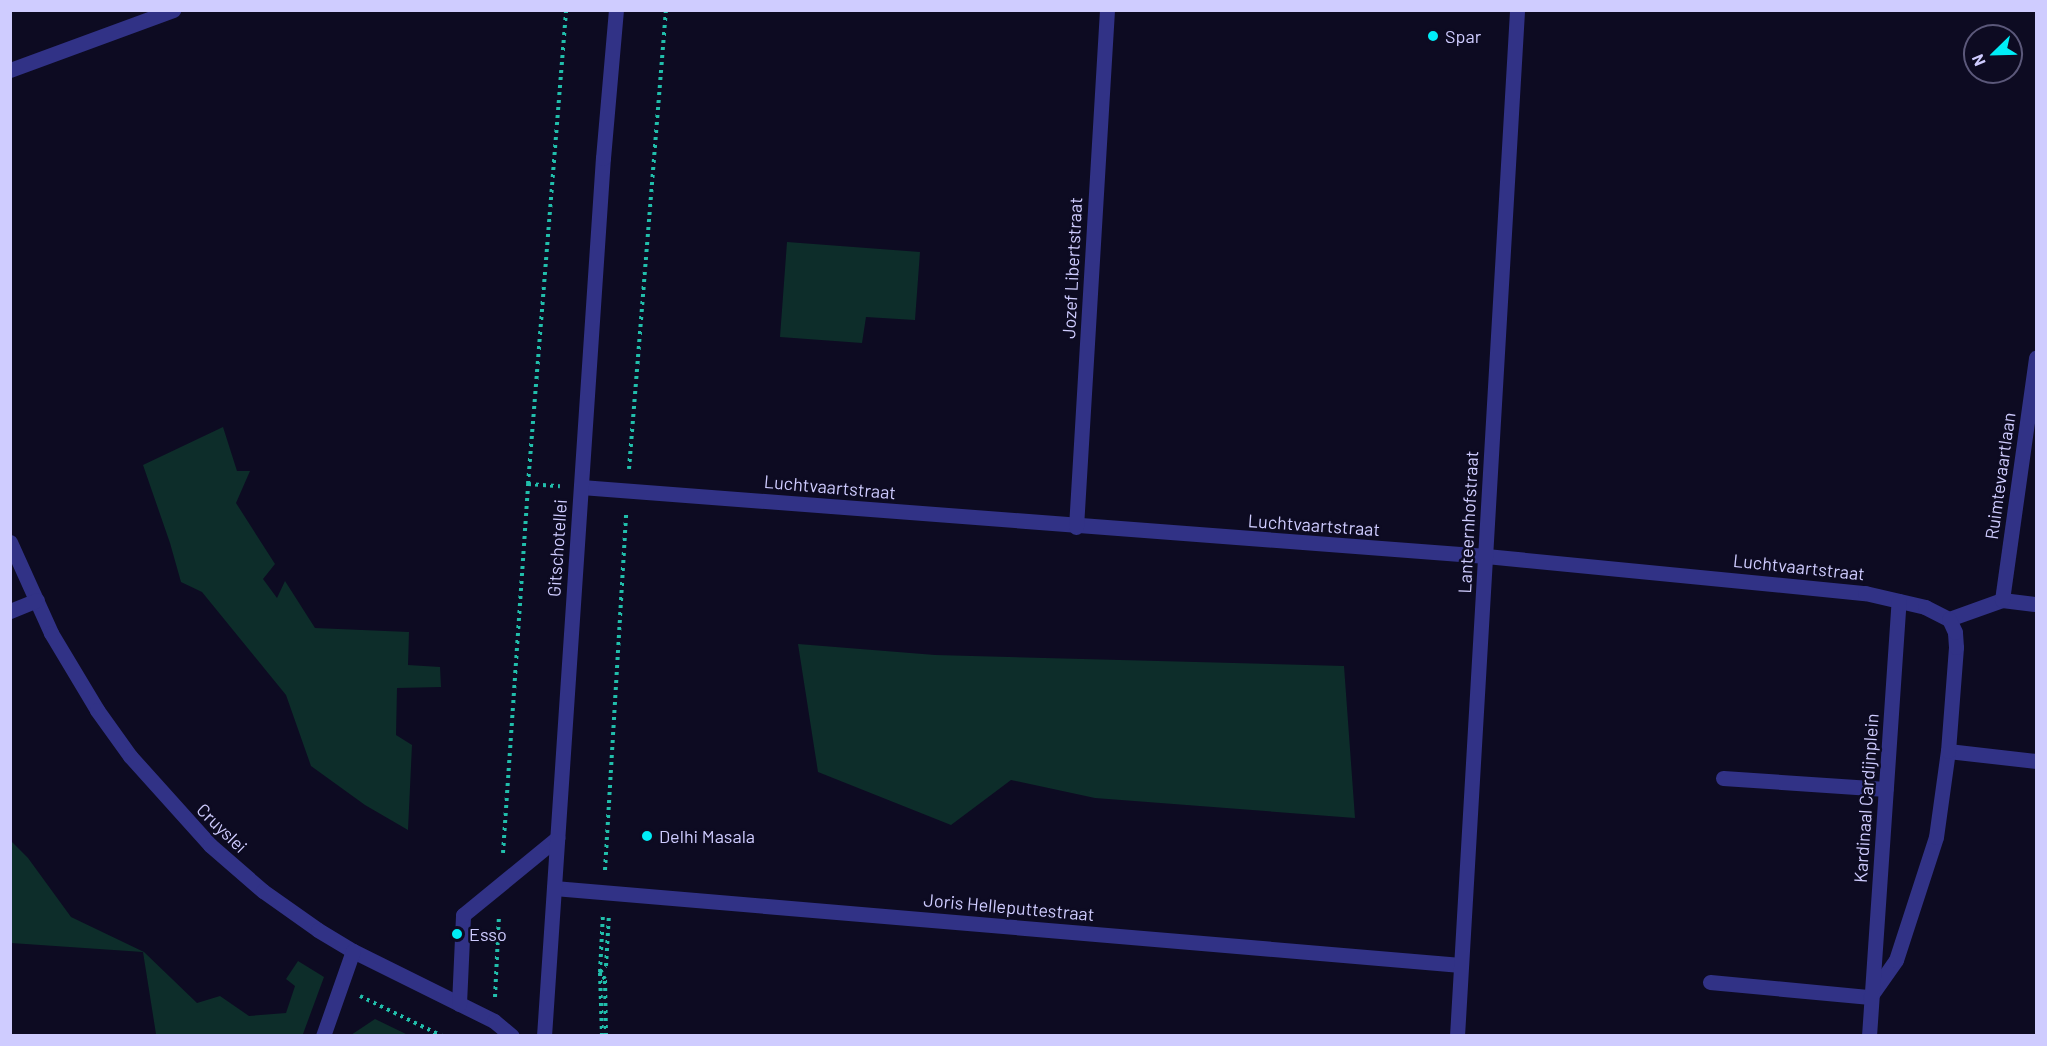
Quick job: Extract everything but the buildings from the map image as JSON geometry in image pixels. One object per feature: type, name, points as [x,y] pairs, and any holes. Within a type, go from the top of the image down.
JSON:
[{"type":"street","points":[[10,70],[173,10]]},
{"type":"street","name":"Gitschotellei","points":[[544,1035],[616,10]]},
{"type":"street","name":"Jozef Libertstraat","points":[[1076,527],[1107,10]]},
{"type":"street","name":"Lanteernhofstraat","points":[[1456,1035],[1517,10]]},
{"type":"street","name":"Ruimtevaartlaan","points":[[2002,600],[2037,357]]},
{"type":"street","name":"Luchtvaartstraat","points":[[581,488],[1076,527],[1486,556],[1865,593],[1925,607],[1948,619]]},
{"type":"street","name":"Cruyslei","points":[[10,542],[51,633],[97,710],[130,756],[175,809],[210,845],[263,891],[353,951],[494,1021],[513,1035]]},
{"type":"street","points":[[10,610],[37,600]]},
{"type":"street","points":[[1710,982],[1870,997],[1896,960],[1936,837],[1948,751],[1956,647],[1955,632],[1948,619],[2002,600],[2037,604]]},
{"type":"street","name":"Kardinaal Cardijnplein","points":[[1869,1035],[1899,601]]},
{"type":"street","points":[[1948,751],[2037,761]]},
{"type":"street","points":[[1722,778],[1886,789]]},
{"type":"street","points":[[459,1004],[464,915],[557,838]]},
{"type":"street","name":"Joris Helleputtestraat","points":[[554,888],[1461,965]]},
{"type":"street","points":[[323,1035],[353,951]]},
{"type":"path","points":[[494,1021],[528,484],[566,10]]},
{"type":"path","points":[[604,1035],[600,972],[607,893],[627,490],[666,10]]},
{"type":"path","points":[[528,484],[581,488]]},
{"type":"path","points":[[363,990],[358,994],[442,1035]]},
{"type":"green space","points":[[787,242],[920,252],[915,320],[866,317],[862,343],[780,337]]},
{"type":"green space","points":[[223,427],[237,471],[250,471],[236,503],[275,564],[263,579],[277,598],[285,581],[315,628],[409,632],[408,665],[440,667],[441,687],[397,688],[396,735],[412,745],[408,830],[365,805],[311,766],[286,695],[202,592],[181,582],[143,465]]},
{"type":"green space","points":[[798,644],[935,655],[1344,666],[1355,818],[1095,798],[1011,780],[951,825],[818,772]]},
{"type":"green space","points":[[10,840],[28,858],[71,917],[144,952],[197,1003],[220,996],[249,1016],[286,1013],[295,986],[286,979],[298,961],[324,977],[303,1034],[147,1035],[156,1034],[143,952],[11,943]]},
{"type":"green space","points":[[375,1019],[408,1035],[351,1035]]},
{"type":"place","name":"Spar","points":[[1433,36]]},
{"type":"place","name":"Delhi Masala","points":[[647,836]]},
{"type":"place","name":"Esso","points":[[457,934]]}]
